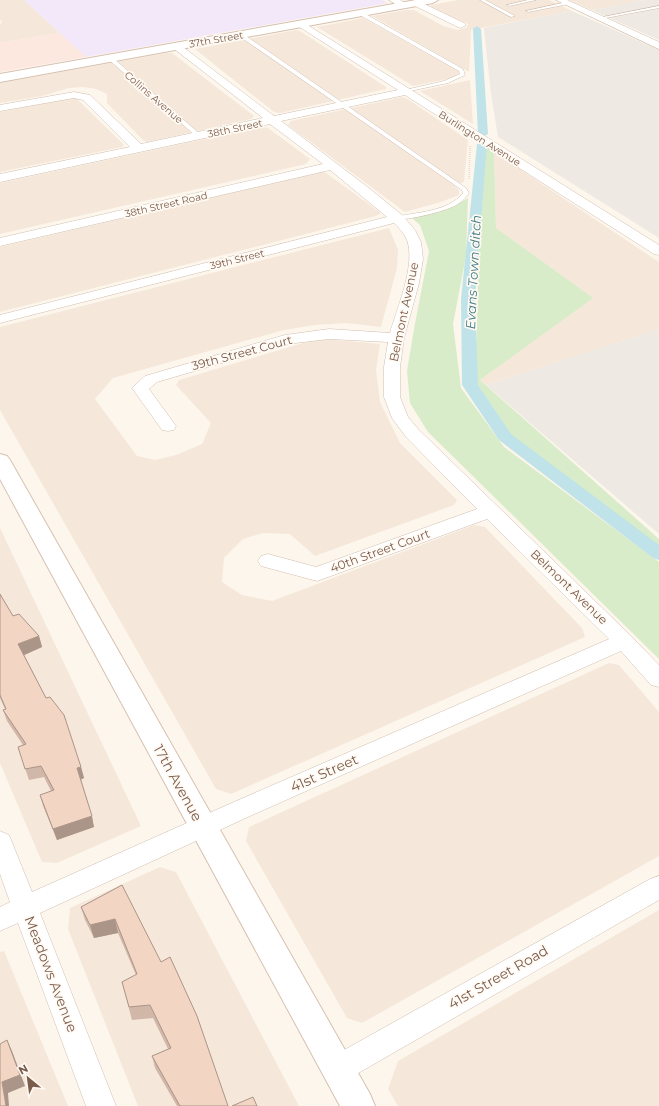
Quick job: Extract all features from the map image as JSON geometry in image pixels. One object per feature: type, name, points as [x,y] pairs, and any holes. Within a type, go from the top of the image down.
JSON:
[{"type":"main road","name":"37th Street","points":[[0,78],[433,0]]},
{"type":"main road","name":"17th Avenue","points":[[0,460],[358,1106]]},
{"type":"street","points":[[393,0],[403,5]]},
{"type":"street","points":[[563,2],[659,46]]},
{"type":"street","points":[[416,3],[461,25]]},
{"type":"street","name":"Burlington Avenue","points":[[301,24],[659,251]]},
{"type":"street","name":"Belmont Avenue","points":[[176,46],[397,218],[410,233],[414,242],[416,259],[412,283],[396,338],[392,367],[392,397],[400,418],[412,433],[624,641],[659,679]]},
{"type":"street","name":"38th Street","points":[[0,178],[407,91]]},
{"type":"street","points":[[0,108],[74,95],[86,96],[138,149]]},
{"type":"street","name":"38th Street Road","points":[[0,242],[331,166]]},
{"type":"street","name":"39th Street","points":[[0,319],[397,218]]},
{"type":"street","name":"39th Street Court","points":[[168,426],[140,388],[151,378],[285,340],[309,336],[330,334],[396,338]]},
{"type":"street","name":"40th Street Court","points":[[268,561],[317,574],[490,511]]},
{"type":"street","name":"41st Street","points":[[0,919],[624,641]]},
{"type":"street","name":"Meadows Avenue","points":[[0,842],[101,1106]]},
{"type":"street","name":"41st Street Road","points":[[338,1069],[659,887]]},
{"type":"lane","points":[[482,0],[513,16]]},
{"type":"lane","points":[[509,5],[534,0]]},
{"type":"lane","points":[[528,11],[563,2]]},
{"type":"lane","points":[[600,18],[659,7]]},
{"type":"lane","name":"38th Street","points":[[360,13],[462,70],[463,75],[451,80],[407,91]]},
{"type":"lane","points":[[241,35],[464,189]]},
{"type":"lane","name":"Collins Avenue","points":[[110,58],[199,136]]},
{"type":"lane","name":"39th Street","points":[[397,218],[450,205],[464,196],[466,193],[464,189]]},
{"type":"path","points":[[464,189],[469,180],[470,145],[472,142],[482,139]]},
{"type":"shaded area","points":[[0,0],[27,0],[25,1],[60,33],[0,43],[0,25],[2,22],[0,20]]},
{"type":"shaded area","points":[[24,0],[382,0],[388,3],[86,57]]},
{"type":"shaded area","points":[[458,0],[549,0],[572,11],[471,30],[469,72],[372,16],[414,10],[443,26],[457,30],[466,28],[468,24],[431,7],[431,5]]},
{"type":"shaded area","points":[[569,0],[645,0],[592,10]]},
{"type":"shaded area","points":[[645,0],[659,0],[659,40],[592,10]]},
{"type":"shaded area","points":[[572,11],[659,50],[659,238],[498,137],[491,94],[484,28]]},
{"type":"shaded area","points":[[363,18],[458,71],[459,75],[452,78],[413,86],[317,27]]},
{"type":"shaded area","points":[[296,30],[300,31],[386,87],[386,89],[280,113],[274,112],[195,49]]},
{"type":"shaded area","points":[[60,33],[86,57],[0,72],[0,43]]},
{"type":"shaded area","points":[[172,53],[254,116],[251,119],[147,142],[143,140],[107,103],[107,94],[96,89],[83,87],[69,88],[42,96],[0,103],[0,83]]},
{"type":"shaded area","points":[[470,80],[473,124],[420,91]]},
{"type":"shaded area","points":[[402,97],[406,98],[468,140],[464,182],[454,185],[459,190],[459,195],[441,202],[405,212],[288,125],[291,121]]},
{"type":"shaded area","points":[[72,98],[77,99],[124,145],[122,147],[0,172],[0,112]]},
{"type":"shaded area","points":[[261,127],[268,128],[310,159],[306,164],[0,234],[0,183]]},
{"type":"shaded area","points":[[494,152],[659,262],[659,329],[486,385],[480,380],[592,298],[496,228]]},
{"type":"shaded area","points":[[322,172],[326,173],[381,213],[376,216],[0,312],[0,247]]},
{"type":"shaded area","points":[[389,228],[398,250],[397,268],[381,327],[346,323],[315,325],[284,330],[113,378],[95,399],[137,456],[155,460],[176,455],[202,444],[211,423],[176,385],[179,380],[303,343],[324,339],[380,344],[376,370],[380,402],[400,443],[457,500],[454,505],[315,556],[290,534],[263,533],[243,539],[224,558],[222,582],[242,595],[272,601],[474,525],[485,527],[582,628],[585,637],[231,794],[216,789],[0,410],[0,327]]},
{"type":"shaded area","points":[[659,329],[659,534],[486,385]]},
{"type":"shaded area","points":[[0,528],[141,826],[57,863],[42,862],[0,763]]},
{"type":"shaded area","points":[[609,663],[619,665],[659,712],[659,856],[362,1023],[347,1018],[246,841],[249,827]]},
{"type":"shaded area","points":[[160,867],[176,872],[299,1106],[138,1106],[68,929],[70,908]]},
{"type":"shaded area","points":[[659,910],[659,1106],[398,1106],[388,1089],[398,1061]]},
{"type":"shaded area","points":[[4,951],[68,1106],[0,1106],[0,952]]},
{"type":"green space","points":[[485,146],[494,152],[496,228],[593,298],[480,380],[659,539],[659,550],[510,436],[475,383],[480,215]]},
{"type":"green space","points":[[468,198],[466,256],[453,324],[461,388],[504,447],[659,562],[659,659],[428,432],[410,403],[407,371],[429,251],[420,225],[412,218],[449,209]]},
{"type":"building","points":[[0,594],[13,616],[19,614],[39,636],[18,644],[46,698],[50,697],[64,715],[81,767],[77,768],[92,816],[53,829],[40,795],[54,790],[41,766],[25,769],[18,747],[26,744],[3,710],[6,709],[0,695]]},
{"type":"building","points":[[122,885],[161,962],[170,957],[197,1016],[228,1106],[180,1106],[152,1056],[171,1048],[150,1005],[129,1007],[122,982],[137,974],[115,919],[90,925],[81,907]]},
{"type":"building","points":[[7,1040],[20,1075],[2,1082],[6,1106],[0,1106],[0,1044]]},
{"type":"building","points":[[253,1097],[257,1106],[232,1106]]},
{"type":"waterway","name":"Evans Town ditch","points":[[477,29],[483,134]]},
{"type":"waterway","name":"Evans Town ditch","points":[[482,144],[468,299],[470,385],[505,437],[659,554]]}]
